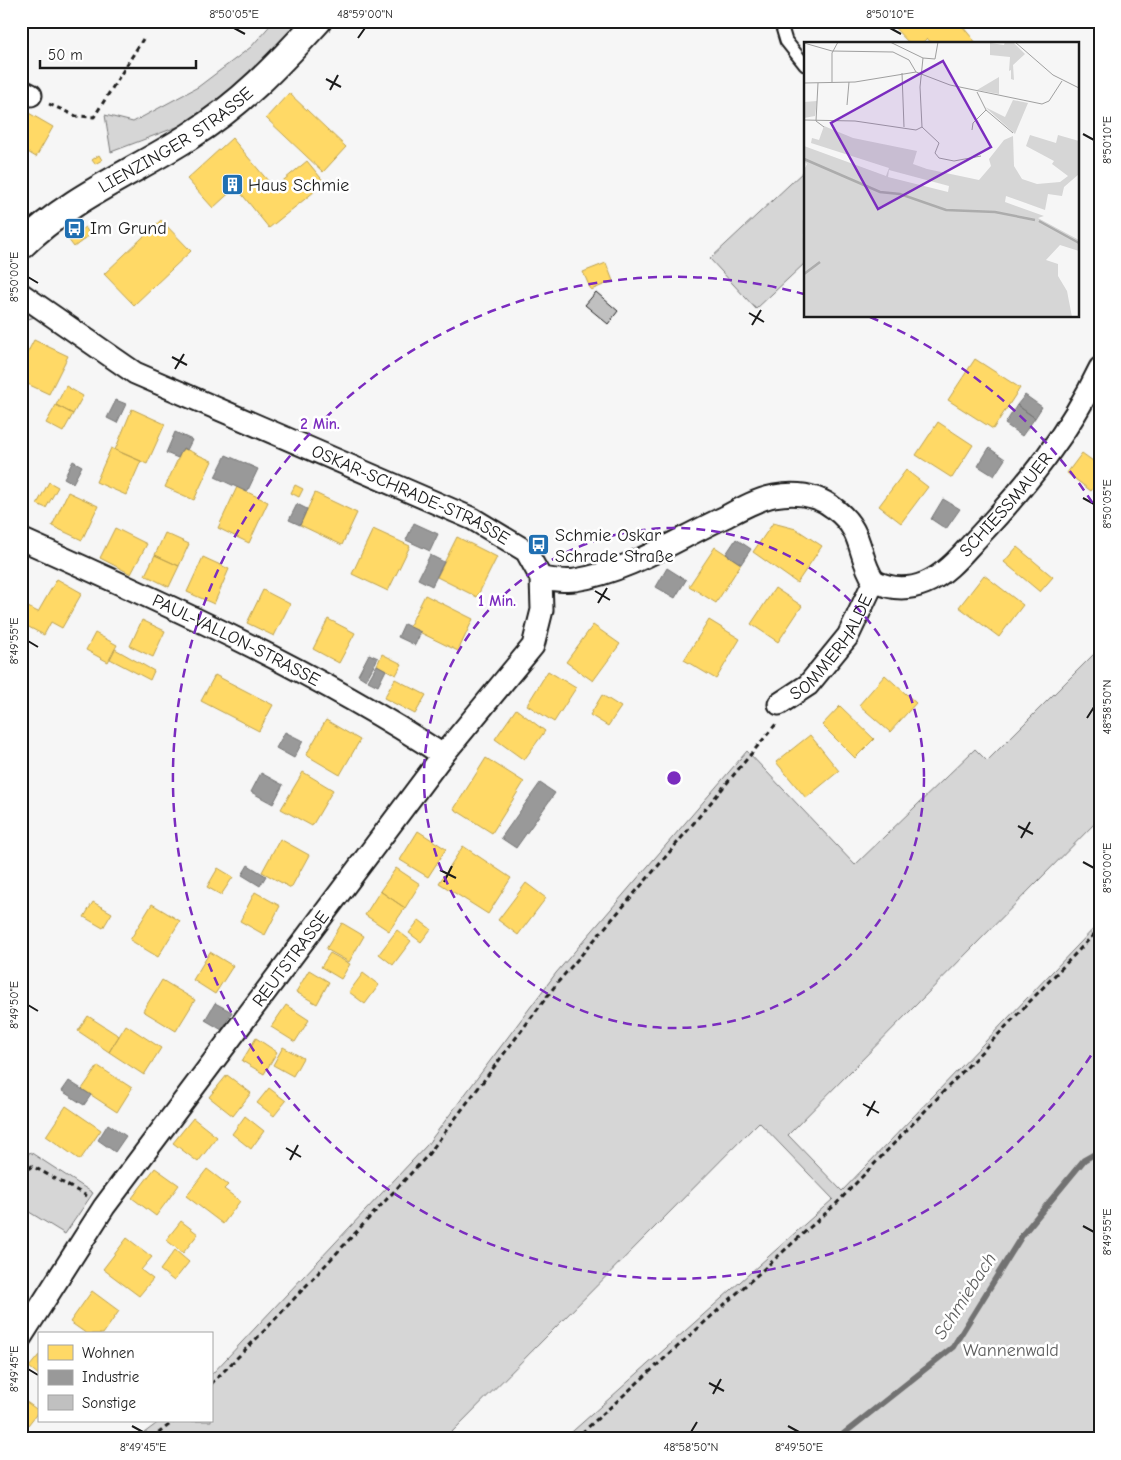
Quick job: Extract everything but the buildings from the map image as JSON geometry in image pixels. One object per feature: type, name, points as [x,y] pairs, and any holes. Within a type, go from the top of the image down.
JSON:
[{"type":"street","name":"LIENZINGER STRASSE","points":[[21,246],[66,210],[191,136],[241,101],[318,21]]},
{"type":"street","name":"OSKAR-SCHRADE-STRASSE","points":[[21,294],[135,373],[473,519],[526,551],[541,578]]},
{"type":"street","name":"SCHIESSMAUER","points":[[874,581],[896,588],[910,588],[926,583],[947,569],[1022,490],[1057,444],[1100,368]]},
{"type":"street","points":[[541,578],[574,580],[610,570],[664,548],[772,496],[795,494],[811,495],[835,508],[853,527],[874,581]]},
{"type":"street","name":"PAUL-VALLON-STRASSE","points":[[21,539],[139,592],[336,691],[443,755]]},
{"type":"street","name":"REUTSTRASSE","points":[[21,1337],[104,1208],[443,755],[533,646],[542,610],[541,578]]},
{"type":"street","name":"SOMMERHALDE","points":[[779,704],[808,684],[848,636],[874,581]]},
{"type":"lane","points":[[780,21],[786,41],[804,64]]},
{"type":"path","points":[[26,93],[76,116],[94,117],[143,39]]},
{"type":"path","points":[[212,1383],[265,1330],[427,1156],[558,982],[658,866],[782,716],[779,704]]},
{"type":"path","points":[[575,1439],[836,1204],[1100,928]]},
{"type":"path","points":[[21,1174],[32,1166],[72,1186],[104,1208]]},
{"type":"path","points":[[150,1439],[173,1422]]},
{"type":"green space","points":[[274,21],[301,21],[252,75],[182,125],[111,152],[105,115],[133,122],[198,87],[251,47]]},
{"type":"green space","points":[[804,171],[804,264],[756,309],[710,259]]},
{"type":"green space","points":[[21,308],[35,317],[21,321]]},
{"type":"green space","name":"Wannenwald","points":[[1100,648],[1100,818],[788,1135],[842,1191],[1100,922],[1100,1439],[564,1439],[833,1199],[759,1122],[445,1439],[136,1439],[159,1422],[212,1422],[212,1374],[427,1145],[556,973],[747,751],[855,865],[975,749],[987,761]]},
{"type":"green space","points":[[30,1152],[93,1193],[65,1234],[21,1207],[21,1165]]},
{"type":"waterway","name":"Schmiebach","points":[[837,1439],[953,1347],[1023,1234],[1084,1160],[1100,1151]]},
{"type":"place","name":"Haus Schmie","points":[[232,185]]},
{"type":"place","name":"Im Grund","points":[[74,228]]},
{"type":"place","name":"Schmie Oskar Schrade Straße","points":[[539,545]]}]
